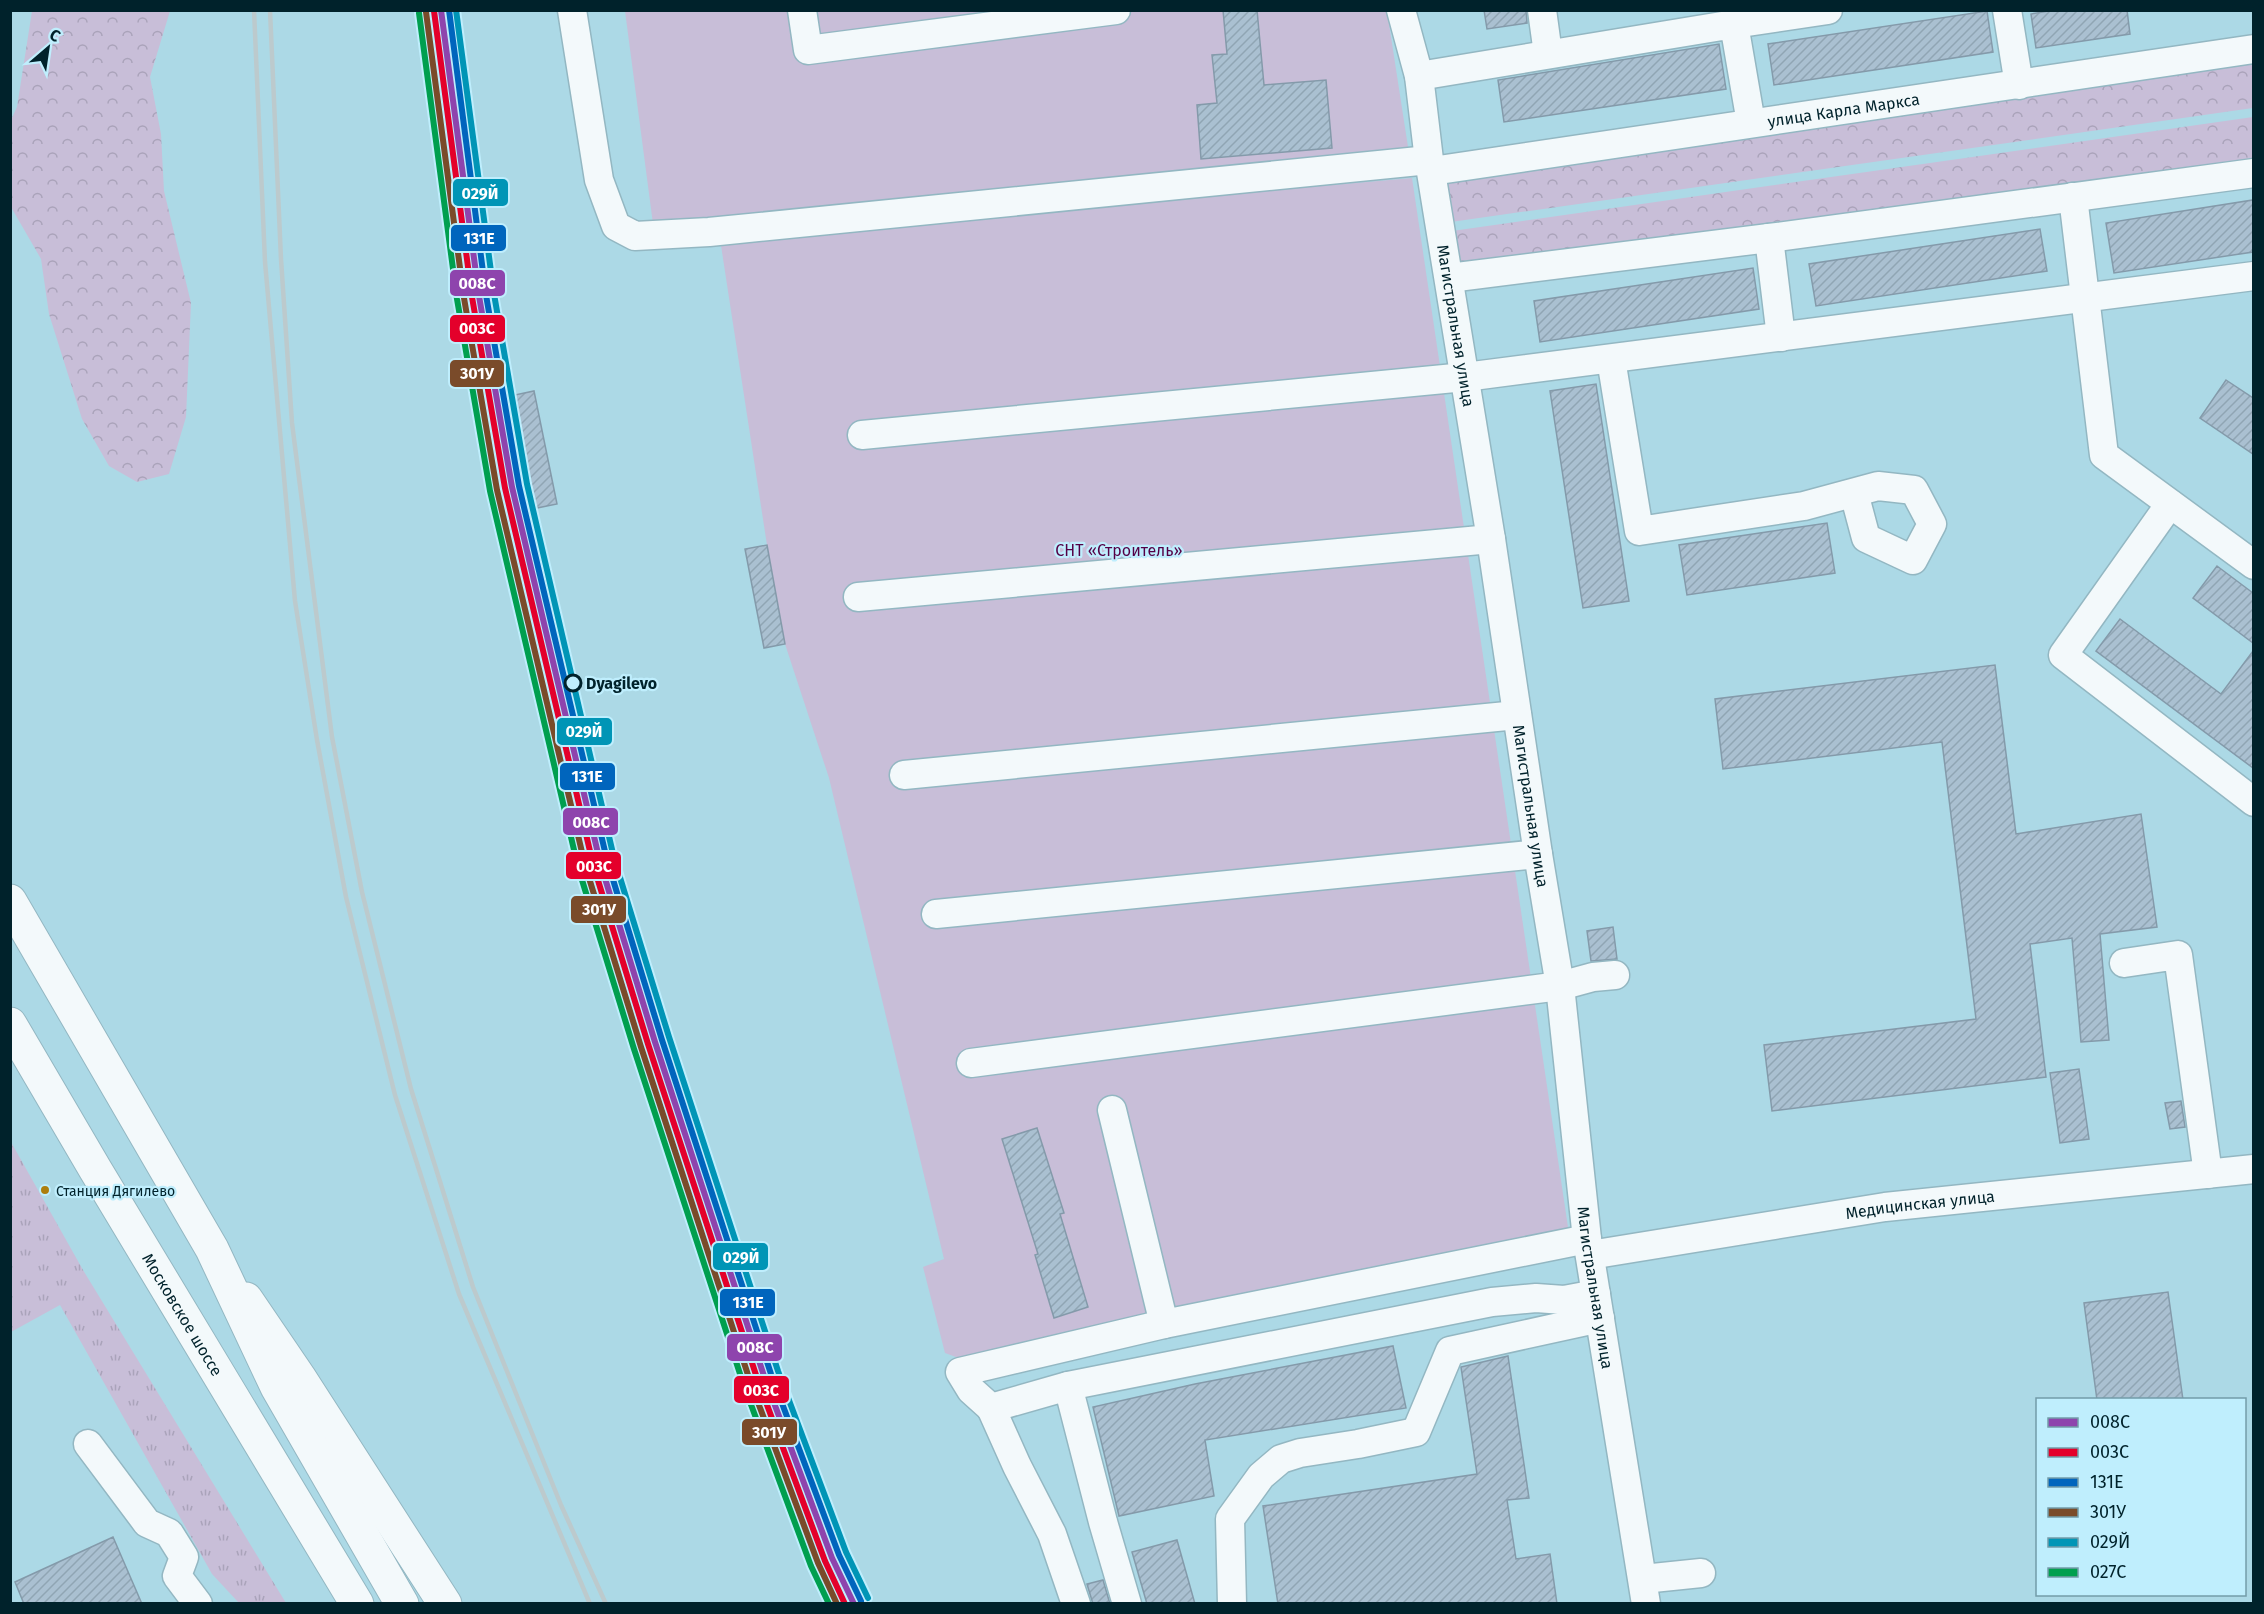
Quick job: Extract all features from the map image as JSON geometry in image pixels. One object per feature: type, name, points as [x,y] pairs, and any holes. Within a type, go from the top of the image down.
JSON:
[{"type":"main road","points":[[10,901],[212,1249],[300,1377],[445,1604]]},
{"type":"main road","name":"Московское шоссе","points":[[10,1024],[357,1604]]},
{"type":"main road","points":[[212,1249],[277,1387],[402,1604]]},
{"type":"main road","points":[[312,1528],[338,1604]]},
{"type":"street","name":"улица Карла Маркса","points":[[572,10],[599,180],[615,226],[635,236],[709,232],[1431,165],[1751,123],[2253,49]]},
{"type":"street","points":[[802,10],[808,50],[1116,10]]},
{"type":"street","name":"Магистральная улица","points":[[1401,10],[1419,76],[1560,986],[1588,1247],[1644,1591]]},
{"type":"street","points":[[1542,10],[1548,54]]},
{"type":"street","points":[[1419,76],[1548,54],[1737,17],[1828,10]]},
{"type":"street","points":[[2007,10],[2019,85]]},
{"type":"street","points":[[1737,17],[1751,123]]},
{"type":"street","points":[[1449,278],[2253,173]]},
{"type":"street","points":[[2073,197],[2104,455],[2253,565]]},
{"type":"street","points":[[1769,238],[1781,337]]},
{"type":"street","points":[[862,435],[1466,377],[2253,276]]},
{"type":"street","points":[[1611,359],[1638,531],[1804,506],[1854,493]]},
{"type":"street","points":[[2170,504],[2063,655],[2253,802]]},
{"type":"street","points":[[858,597],[1491,539]]},
{"type":"street","points":[[904,775],[1517,715]]},
{"type":"street","points":[[936,914],[1538,854]]},
{"type":"street","points":[[2124,963],[2178,955],[2208,1174]]},
{"type":"street","points":[[971,1063],[1560,986],[1593,977],[1615,975]]},
{"type":"street","points":[[1112,1110],[1164,1324]]},
{"type":"street","name":"Медицинская улица","points":[[991,1408],[971,1390],[960,1372],[1164,1324],[1588,1247],[1885,1207],[2253,1168]]},
{"type":"street","points":[[1076,1604],[1052,1534],[1017,1466],[991,1408],[1068,1386],[1492,1302],[1536,1298],[1598,1306]]},
{"type":"street","points":[[1232,1604],[1230,1520],[1261,1476],[1281,1459],[1300,1453],[1416,1432],[1450,1351],[1598,1306]]},
{"type":"street","points":[[1068,1386],[1103,1522],[1128,1604]]},
{"type":"street","points":[[88,1444],[147,1523],[169,1533],[184,1557],[177,1576],[198,1604]]},
{"type":"street","points":[[1644,1591],[1701,1573]]},
{"type":"green space","points":[[32,11],[170,11],[150,77],[161,134],[164,191],[191,303],[186,417],[169,474],[137,482],[109,466],[82,419],[49,314],[41,259],[11,207],[11,120],[17,107]]},
{"type":"green space","points":[[625,11],[1387,11],[1408,147],[653,224]]},
{"type":"green space","points":[[2253,57],[2253,108],[1444,223],[1437,174]]},
{"type":"green space","points":[[2253,117],[2253,163],[1452,277],[1445,232]]},
{"type":"green space","name":"СНТ «Строитель»","points":[[1412,178],[1569,1234],[967,1361],[945,1353],[923,1267],[944,1259],[829,778],[785,644],[767,545],[720,239]]},
{"type":"green space","points":[[11,1142],[83,1270],[286,1603],[239,1603],[212,1574],[60,1305],[11,1332]]},
{"type":"building","points":[[1223,10],[1257,10],[1264,85],[1326,80],[1332,148],[1201,159],[1197,105],[1217,103],[1212,55],[1227,54]]},
{"type":"building","points":[[1484,10],[1526,10],[1527,23],[1487,29]]},
{"type":"building","points":[[2055,10],[2127,10],[2130,34],[2036,48],[2031,14]]},
{"type":"building","points":[[1987,11],[1993,52],[1774,85],[1768,44]]},
{"type":"building","points":[[1719,44],[1726,89],[1504,122],[1498,80]]},
{"type":"building","points":[[2253,200],[2253,252],[2114,273],[2106,223]]},
{"type":"building","points":[[2040,229],[2047,271],[1816,306],[1809,264]]},
{"type":"building","points":[[1753,268],[1759,309],[1540,342],[1534,301]]},
{"type":"building","points":[[2226,380],[2253,398],[2253,454],[2200,418]]},
{"type":"building","points":[[1596,384],[1629,601],[1583,608],[1550,391]]},
{"type":"building","points":[[534,391],[557,504],[532,509],[510,396]]},
{"type":"building","points":[[1827,523],[1835,573],[1687,595],[1679,545]]},
{"type":"building","points":[[767,545],[785,644],[764,648],[745,549]]},
{"type":"building","points":[[2217,566],[2253,593],[2253,643],[2193,598]]},
{"type":"building","points":[[2120,619],[2221,694],[2253,651],[2253,768],[2096,651]]},
{"type":"building","points":[[1995,665],[2016,834],[2141,814],[2157,927],[2100,934],[2109,1040],[2081,1042],[2072,938],[2030,944],[2046,1077],[1772,1111],[1764,1045],[1976,1019],[1942,742],[1723,769],[1715,699]]},
{"type":"building","points":[[1613,927],[1617,959],[1591,961],[1587,931]]},
{"type":"building","points":[[2079,1069],[2089,1139],[2060,1143],[2050,1073]]},
{"type":"building","points":[[2181,1101],[2185,1127],[2170,1129],[2165,1103]]},
{"type":"building","points":[[1037,1128],[1064,1213],[1060,1214],[1088,1307],[1054,1318],[1035,1255],[1038,1254],[1002,1139]]},
{"type":"building","points":[[2168,1292],[2183,1398],[2097,1398],[2084,1303]]},
{"type":"building","points":[[1393,1346],[1406,1408],[1205,1440],[1214,1496],[1119,1516],[1093,1407],[1195,1384]]},
{"type":"building","points":[[1508,1356],[1529,1498],[1507,1500],[1516,1559],[1550,1554],[1557,1604],[1278,1604],[1263,1506],[1477,1474],[1461,1367]]},
{"type":"building","points":[[113,1537],[142,1604],[24,1604],[15,1582]]},
{"type":"building","points":[[1177,1540],[1195,1604],[1147,1604],[1132,1552]]},
{"type":"building","points":[[1103,1580],[1110,1604],[1093,1604],[1087,1584]]},
{"type":"railway","points":[[254,10],[265,262],[295,601],[317,740],[346,897],[395,1095],[459,1294],[590,1604]]},
{"type":"railway","points":[[270,10],[281,259],[292,423],[332,737],[362,892],[411,1089],[473,1287],[561,1505],[606,1604]]},
{"type":"transit line","name":"008С","points":[[441,10],[479,296],[512,487],[600,862],[655,1042],[764,1376],[832,1558],[854,1604]]},
{"type":"transit line","name":"131Е","points":[[449,10],[486,295],[519,486],[607,860],[662,1040],[771,1374],[839,1555],[861,1601]]},
{"type":"transit line","name":"029Й","points":[[456,10],[494,294],[527,484],[614,858],[669,1037],[778,1371],[846,1552],[868,1598]]},
{"type":"transit line","name":"003С","points":[[434,11],[472,297],[505,488],[593,864],[648,1044],[757,1378],[825,1561],[845,1604]]},
{"type":"transit line","name":"301У","points":[[426,12],[464,298],[497,490],[585,865],[641,1047],[750,1381],[818,1563],[837,1604]]},
{"type":"transit line","name":"027С","points":[[419,13],[457,299],[490,491],[578,867],[634,1049],[743,1383],[811,1566],[829,1604]]},
{"type":"place","name":"Dyagilevo","points":[[573,683]]},
{"type":"place","name":"Станция Дягилево","points":[[45,1190]]}]
